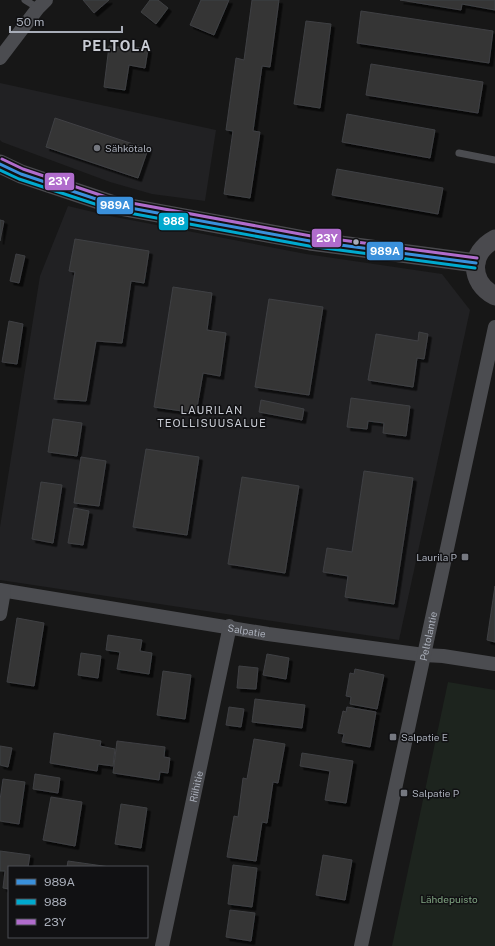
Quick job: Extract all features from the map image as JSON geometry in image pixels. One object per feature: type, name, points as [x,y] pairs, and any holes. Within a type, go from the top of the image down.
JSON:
[{"type":"street","points":[[0,58],[42,4]]},
{"type":"street","points":[[0,164],[21,174],[114,205],[310,242],[476,263]]},
{"type":"street","points":[[495,239],[486,244],[479,252],[476,263],[476,274],[479,282],[485,290],[495,296]]},
{"type":"street","name":"Peltolantie","points":[[361,946],[495,327]]},
{"type":"street","points":[[0,614],[2,591]]},
{"type":"street","name":"Salpatie","points":[[2,591],[229,626],[268,634],[495,664]]},
{"type":"street","name":"Riihitie","points":[[162,946],[229,626]]},
{"type":"lane","points":[[25,0],[42,4]]},
{"type":"lane","points":[[459,153],[495,160]]},
{"type":"shaded area","points":[[0,83],[216,130],[205,201],[152,194],[110,182],[2,142],[0,140]]},
{"type":"shaded area","points":[[68,206],[110,216],[306,254],[442,274],[470,310],[399,640],[0,580],[0,527],[40,276]]},
{"type":"green space","name":"Lähdepuisto","points":[[448,682],[495,690],[495,946],[392,946]]},
{"type":"building","points":[[83,0],[109,0],[94,13]]},
{"type":"building","points":[[150,0],[158,0],[168,8],[156,24],[141,12]]},
{"type":"building","points":[[201,0],[229,0],[214,35],[190,25]]},
{"type":"building","points":[[252,0],[279,0],[270,67],[262,66],[253,131],[260,132],[250,198],[224,194],[233,131],[226,130],[236,58],[244,60]]},
{"type":"building","points":[[400,0],[495,0],[495,10],[462,4],[461,10]]},
{"type":"building","points":[[361,11],[493,31],[489,63],[357,43]]},
{"type":"building","points":[[306,21],[331,24],[320,108],[294,104]]},
{"type":"building","points":[[109,46],[126,48],[126,46],[148,49],[145,68],[129,65],[125,90],[104,87]]},
{"type":"building","points":[[371,64],[483,82],[478,113],[366,95]]},
{"type":"building","points":[[347,114],[435,130],[430,158],[342,142]]},
{"type":"building","name":"Sähkötalo","points":[[55,118],[148,149],[138,178],[46,147]]},
{"type":"building","points":[[337,169],[443,188],[438,214],[332,195]]},
{"type":"building","points":[[0,220],[4,221],[0,241]]},
{"type":"building","points":[[75,239],[149,251],[144,283],[131,281],[122,343],[96,341],[86,401],[54,399],[75,272],[69,271]]},
{"type":"building","points":[[16,254],[25,256],[19,283],[10,281]]},
{"type":"building","points":[[173,287],[212,293],[207,330],[226,333],[220,376],[203,373],[196,413],[154,407]]},
{"type":"building","points":[[269,299],[323,307],[309,395],[255,387]]},
{"type":"building","points":[[9,321],[23,324],[17,364],[2,362]]},
{"type":"building","points":[[419,332],[428,334],[424,359],[417,358],[413,387],[368,380],[376,334],[418,341]]},
{"type":"building","points":[[351,398],[410,406],[406,436],[383,433],[384,423],[368,421],[367,429],[347,427]]},
{"type":"building","points":[[261,400],[304,409],[302,420],[259,412]]},
{"type":"building","points":[[53,419],[82,423],[77,456],[48,452]]},
{"type":"building","points":[[146,449],[199,457],[187,535],[133,527]]},
{"type":"building","points":[[81,457],[106,461],[99,506],[74,503]]},
{"type":"building","points":[[364,471],[413,478],[394,604],[345,597],[348,576],[323,572],[327,548],[352,552]]},
{"type":"building","points":[[242,477],[299,486],[285,573],[228,564]]},
{"type":"building","points":[[41,482],[62,485],[53,543],[32,539]]},
{"type":"building","points":[[74,508],[89,511],[83,545],[68,543]]},
{"type":"building","points":[[495,586],[495,642],[487,640]]},
{"type":"building","points":[[17,618],[44,623],[34,686],[7,682]]},
{"type":"building","points":[[108,635],[142,640],[140,651],[152,653],[149,674],[117,669],[120,652],[106,650]]},
{"type":"building","points":[[81,653],[101,656],[98,678],[78,675]]},
{"type":"building","points":[[267,654],[289,658],[286,679],[263,675]]},
{"type":"building","points":[[239,666],[258,668],[256,689],[237,688]]},
{"type":"building","points":[[355,669],[384,675],[377,709],[350,704],[351,697],[346,696],[350,673],[354,674]]},
{"type":"building","points":[[163,671],[191,675],[185,719],[157,715]]},
{"type":"building","points":[[255,699],[305,705],[302,728],[252,722]]},
{"type":"building","points":[[229,707],[244,709],[241,727],[226,725]]},
{"type":"building","points":[[347,707],[376,712],[370,747],[342,742],[344,734],[338,733],[343,711],[346,712]]},
{"type":"building","points":[[54,733],[101,741],[100,746],[115,749],[113,766],[98,764],[97,771],[50,763]]},
{"type":"building","points":[[254,739],[285,744],[278,783],[273,782],[267,823],[262,822],[256,861],[227,857],[234,816],[238,817],[243,778],[247,779]]},
{"type":"building","points":[[117,741],[165,747],[164,757],[170,758],[168,773],[160,772],[159,780],[113,773]]},
{"type":"building","points":[[0,746],[12,748],[8,767],[0,765]]},
{"type":"building","points":[[302,753],[353,761],[346,803],[325,800],[330,771],[300,766]]},
{"type":"building","points":[[35,774],[60,778],[58,793],[33,789]]},
{"type":"building","points":[[3,779],[25,782],[19,824],[0,821],[0,800]]},
{"type":"building","points":[[51,797],[82,802],[75,846],[43,840]]},
{"type":"building","points":[[121,804],[147,808],[141,848],[115,844]]},
{"type":"building","points":[[0,851],[30,855],[28,866],[8,866],[8,889],[3,888],[5,871],[0,871]]},
{"type":"building","points":[[323,855],[352,860],[345,900],[316,895]]},
{"type":"building","points":[[68,861],[103,866],[67,866]]},
{"type":"building","points":[[233,865],[257,868],[252,907],[228,904]]},
{"type":"building","points":[[230,910],[255,913],[251,941],[226,937]]},
{"type":"transit line","name":"23Y","points":[[2,159],[23,169],[115,200],[311,236],[477,258]]},
{"type":"transit line","name":"989A","points":[[0,164],[21,174],[114,205],[310,241],[476,263]]},
{"type":"transit line","name":"988","points":[[0,170],[19,179],[113,210],[309,246],[475,268]]},
{"type":"place","name":"Sähkötalo","points":[[97,148]]},
{"type":"place","name":"Laurila P","points":[[465,557]]},
{"type":"place","name":"Salpatie E","points":[[393,737]]},
{"type":"place","name":"Salpatie P","points":[[404,793]]},
{"type":"district","name":"PELTOLA","points":[[117,46]]},
{"type":"district","name":"LAURILAN TEOLLISUUSALUE","points":[[212,416]]}]
